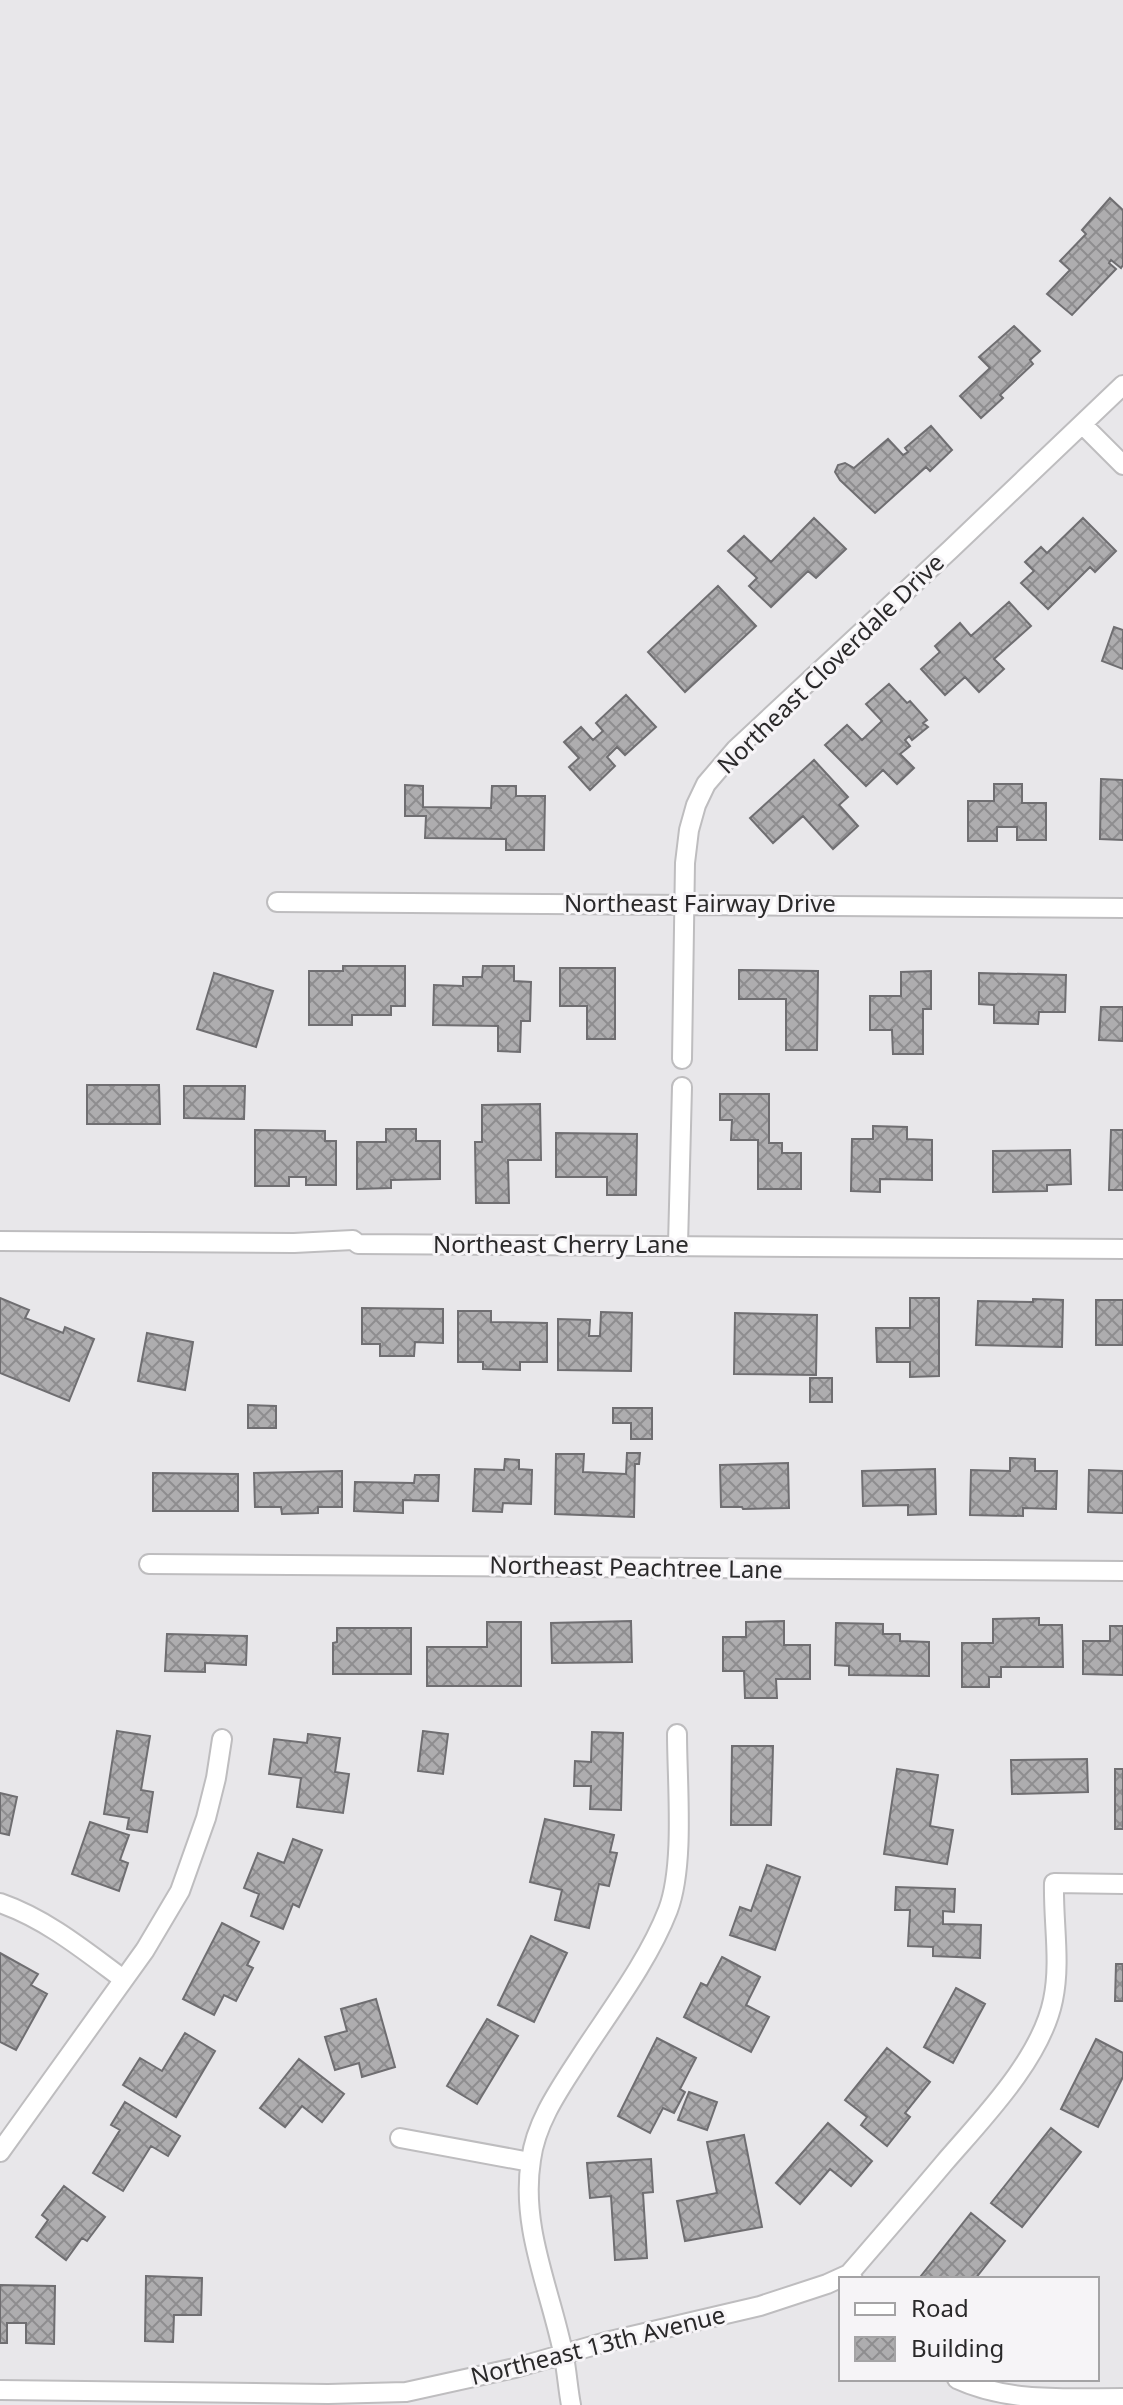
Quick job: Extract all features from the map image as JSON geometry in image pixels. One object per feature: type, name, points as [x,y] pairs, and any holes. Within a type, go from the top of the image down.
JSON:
[{"type":"street","name":"Northeast Cloverdale Drive","points":[[682,1059],[684,903],[689,830],[706,784],[718,768],[837,654],[1123,385]]},
{"type":"street","points":[[1082,424],[1123,465]]},
{"type":"street","name":"Northeast Fairway Drive","points":[[277,902],[1123,908]]},
{"type":"street","points":[[678,1245],[682,1087]]},
{"type":"street","name":"Northeast Cherry Lane","points":[[0,1241],[294,1243],[353,1240],[358,1244],[1123,1249]]},
{"type":"street","name":"Northeast Peachtree Lane","points":[[149,1564],[1123,1571]]},
{"type":"street","points":[[571,2405],[564,2355],[534,2243],[530,2162],[534,2144],[561,2085],[605,2021],[658,1933],[669,1905],[677,1850],[677,1734]]},
{"type":"street","points":[[0,2152],[145,1950],[180,1891],[206,1818],[222,1739]]},
{"type":"street","points":[[851,2277],[999,2100],[1023,2066],[1042,2030],[1053,2003],[1057,1972],[1054,1883],[1123,1884]]},
{"type":"street","points":[[0,1903],[52,1928],[123,1979]]},
{"type":"street","points":[[400,2138],[530,2162]]},
{"type":"street","name":"Northeast 13th Avenue","points":[[0,2390],[406,2392],[760,2306],[839,2280]]},
{"type":"street","points":[[962,2381],[982,2390],[1006,2395],[1123,2398]]},
{"type":"building","points":[[1110,198],[1123,210],[1123,265],[1121,268],[1111,260],[1109,263],[1116,269],[1072,315],[1047,294],[1070,270],[1060,261],[1086,234],[1082,230]]},
{"type":"building","points":[[1014,326],[1040,351],[1030,360],[1033,364],[981,418],[960,396],[990,368],[979,357]]},
{"type":"building","points":[[931,426],[952,450],[930,471],[926,467],[875,513],[835,472],[838,465],[845,463],[854,468],[888,439],[903,455],[908,452],[905,448]]},
{"type":"building","points":[[814,518],[846,549],[816,578],[808,571],[771,607],[749,586],[757,578],[728,551],[744,536],[771,562]]},
{"type":"building","points":[[1083,518],[1116,551],[1095,572],[1090,567],[1048,609],[1021,583],[1034,571],[1025,562],[1041,547],[1047,553]]},
{"type":"building","points":[[718,586],[756,626],[685,692],[648,652]]},
{"type":"building","points":[[1009,602],[1031,626],[994,659],[1004,669],[979,692],[965,677],[945,695],[921,669],[940,652],[935,646],[960,623],[971,636]]},
{"type":"building","points":[[1114,627],[1123,630],[1123,669],[1102,661]]},
{"type":"building","points":[[889,684],[907,703],[910,701],[927,720],[923,723],[928,727],[912,740],[909,736],[905,740],[910,746],[900,754],[914,768],[897,784],[883,770],[866,786],[825,745],[847,725],[862,740],[882,721],[866,704]]},
{"type":"building","points":[[626,695],[656,727],[625,755],[617,747],[607,757],[615,766],[590,790],[569,767],[579,758],[564,742],[581,727],[593,740],[603,731],[596,723]]},
{"type":"building","points":[[814,760],[848,797],[839,805],[858,826],[833,849],[803,816],[773,843],[750,818]]},
{"type":"building","points":[[1101,779],[1123,780],[1123,840],[1100,839]]},
{"type":"building","points":[[994,784],[1022,784],[1022,803],[1046,803],[1046,840],[1017,840],[1017,827],[997,827],[997,841],[968,841],[968,801],[994,801]]},
{"type":"building","points":[[405,785],[423,786],[423,807],[491,808],[492,786],[516,786],[516,796],[545,796],[544,850],[506,850],[506,839],[425,838],[426,816],[405,816]]},
{"type":"building","points":[[343,966],[405,966],[405,1006],[391,1006],[391,1015],[352,1015],[352,1025],[309,1025],[309,971],[343,971]]},
{"type":"building","points":[[483,966],[514,966],[514,981],[531,982],[530,1021],[521,1021],[520,1052],[498,1051],[498,1026],[433,1025],[434,985],[463,986],[463,977],[482,977]]},
{"type":"building","points":[[560,968],[615,968],[615,1039],[587,1039],[587,1006],[560,1006]]},
{"type":"building","points":[[739,970],[818,971],[817,1050],[786,1050],[786,999],[739,999]]},
{"type":"building","points":[[931,971],[931,1009],[923,1009],[923,1054],[893,1054],[892,1030],[870,1030],[870,996],[901,996],[901,972]]},
{"type":"building","points":[[214,973],[273,991],[256,1047],[197,1029]]},
{"type":"building","points":[[979,973],[1066,975],[1065,1012],[1039,1012],[1038,1024],[994,1023],[994,1005],[979,1004]]},
{"type":"building","points":[[1101,1007],[1123,1007],[1123,1041],[1099,1040]]},
{"type":"building","points":[[87,1085],[159,1085],[160,1124],[87,1124]]},
{"type":"building","points":[[184,1086],[245,1086],[244,1119],[184,1118]]},
{"type":"building","points":[[720,1094],[769,1094],[769,1143],[782,1143],[782,1153],[801,1153],[801,1189],[758,1189],[758,1140],[731,1140],[732,1120],[720,1120]]},
{"type":"building","points":[[540,1104],[541,1160],[508,1160],[509,1203],[476,1203],[475,1142],[482,1142],[482,1105]]},
{"type":"building","points":[[873,1126],[907,1127],[907,1139],[932,1140],[932,1180],[880,1179],[880,1192],[851,1191],[852,1139],[873,1139]]},
{"type":"building","points":[[386,1129],[416,1129],[416,1141],[440,1141],[440,1179],[391,1180],[391,1188],[357,1189],[357,1142],[386,1142]]},
{"type":"building","points":[[255,1130],[325,1131],[325,1141],[336,1141],[336,1185],[306,1185],[306,1177],[289,1177],[289,1186],[255,1186]]},
{"type":"building","points":[[1111,1130],[1123,1130],[1123,1190],[1109,1190]]},
{"type":"building","points":[[556,1133],[637,1134],[636,1195],[607,1195],[607,1177],[556,1177]]},
{"type":"building","points":[[1070,1150],[1071,1184],[1047,1185],[1047,1191],[993,1192],[993,1151]]},
{"type":"building","points":[[0,1298],[29,1310],[25,1318],[63,1333],[65,1327],[94,1339],[69,1401],[0,1373]]},
{"type":"building","points":[[910,1298],[939,1298],[939,1376],[910,1377],[910,1362],[877,1362],[876,1328],[910,1328]]},
{"type":"building","points":[[1033,1299],[1063,1300],[1062,1347],[976,1345],[978,1301],[1033,1302]]},
{"type":"building","points":[[1096,1300],[1123,1300],[1123,1345],[1096,1345]]},
{"type":"building","points":[[362,1308],[443,1309],[443,1343],[415,1342],[414,1356],[380,1356],[380,1344],[362,1344]]},
{"type":"building","points":[[458,1311],[491,1311],[491,1322],[547,1323],[547,1362],[520,1362],[520,1370],[483,1369],[483,1362],[458,1362]]},
{"type":"building","points":[[601,1312],[632,1313],[631,1371],[558,1370],[558,1319],[590,1320],[589,1336],[600,1336]]},
{"type":"building","points":[[735,1313],[817,1315],[816,1375],[734,1374]]},
{"type":"building","points":[[147,1333],[193,1342],[185,1390],[138,1381]]},
{"type":"building","points":[[810,1378],[832,1378],[832,1402],[810,1402]]},
{"type":"building","points":[[248,1405],[276,1406],[276,1428],[248,1428]]},
{"type":"building","points":[[613,1408],[652,1408],[652,1439],[631,1439],[631,1423],[613,1423]]},
{"type":"building","points":[[627,1453],[640,1453],[639,1464],[635,1464],[634,1517],[555,1514],[556,1454],[584,1454],[583,1472],[626,1474]]},
{"type":"building","points":[[1010,1458],[1035,1459],[1035,1471],[1057,1471],[1056,1509],[1023,1508],[1023,1516],[970,1515],[971,1470],[1010,1471]]},
{"type":"building","points":[[505,1459],[519,1460],[519,1469],[532,1470],[531,1504],[503,1503],[502,1512],[473,1511],[475,1469],[504,1470]]},
{"type":"building","points":[[788,1463],[789,1508],[721,1507],[720,1465]]},
{"type":"building","points":[[935,1469],[936,1514],[908,1515],[908,1505],[863,1506],[862,1471]]},
{"type":"building","points":[[1089,1470],[1123,1471],[1123,1513],[1088,1512]]},
{"type":"building","points":[[342,1471],[342,1507],[318,1507],[318,1513],[282,1514],[281,1507],[255,1507],[254,1473]]},
{"type":"building","points":[[153,1473],[238,1474],[238,1511],[153,1511]]},
{"type":"building","points":[[415,1475],[439,1475],[438,1501],[403,1500],[403,1513],[354,1511],[355,1482],[414,1483]]},
{"type":"building","points":[[1039,1618],[1039,1625],[1062,1625],[1063,1667],[1001,1667],[1001,1677],[989,1677],[989,1687],[962,1687],[962,1643],[993,1643],[993,1619]]},
{"type":"building","points":[[631,1621],[632,1662],[552,1663],[551,1623]]},
{"type":"building","points":[[784,1621],[784,1645],[810,1645],[810,1679],[776,1679],[777,1698],[745,1698],[744,1671],[723,1671],[723,1637],[746,1637],[746,1622]]},
{"type":"building","points":[[487,1622],[521,1622],[521,1686],[427,1686],[427,1647],[487,1647]]},
{"type":"building","points":[[836,1623],[883,1624],[883,1634],[900,1634],[900,1641],[929,1642],[929,1676],[849,1675],[849,1666],[835,1665]]},
{"type":"building","points":[[1110,1626],[1123,1626],[1123,1675],[1083,1674],[1083,1641],[1110,1641]]},
{"type":"building","points":[[337,1628],[411,1628],[411,1674],[333,1674],[333,1643],[337,1642]]},
{"type":"building","points":[[167,1634],[247,1636],[246,1665],[205,1663],[205,1672],[165,1671]]},
{"type":"building","points":[[117,1731],[150,1736],[141,1790],[153,1792],[147,1832],[127,1829],[129,1818],[104,1814]]},
{"type":"building","points":[[423,1731],[448,1734],[443,1774],[418,1771]]},
{"type":"building","points":[[592,1732],[623,1733],[621,1810],[590,1809],[591,1786],[574,1786],[575,1761],[591,1762]]},
{"type":"building","points":[[308,1734],[340,1738],[335,1772],[349,1774],[343,1813],[297,1807],[301,1778],[269,1774],[274,1739],[307,1743]]},
{"type":"building","points":[[732,1746],[773,1746],[771,1825],[731,1825]]},
{"type":"building","points":[[1087,1759],[1088,1792],[1012,1794],[1011,1760]]},
{"type":"building","points":[[897,1769],[938,1775],[930,1826],[953,1830],[947,1864],[884,1854]]},
{"type":"building","points":[[1115,1769],[1123,1769],[1123,1829],[1115,1829]]},
{"type":"building","points":[[0,1793],[17,1797],[9,1835],[0,1833]]},
{"type":"building","points":[[545,1819],[614,1835],[610,1852],[617,1853],[609,1886],[599,1884],[589,1928],[555,1920],[562,1890],[530,1882]]},
{"type":"building","points":[[90,1822],[129,1835],[120,1860],[128,1863],[119,1891],[72,1874]]},
{"type":"building","points":[[293,1839],[322,1850],[299,1907],[293,1904],[283,1929],[251,1916],[259,1894],[244,1888],[258,1853],[284,1863]]},
{"type":"building","points":[[767,1865],[800,1877],[775,1950],[730,1935],[740,1907],[751,1911]]},
{"type":"building","points":[[896,1887],[955,1889],[954,1912],[943,1911],[943,1924],[981,1925],[980,1958],[933,1956],[933,1947],[908,1946],[910,1910],[895,1910]]},
{"type":"building","points":[[222,1923],[259,1942],[247,1965],[253,1968],[236,2001],[224,1995],[214,2015],[183,1999]]},
{"type":"building","points":[[531,1936],[567,1953],[534,2022],[498,2005]]},
{"type":"building","points":[[0,1953],[38,1974],[31,1985],[47,1994],[16,2050],[0,2042]]},
{"type":"building","points":[[722,1957],[760,1977],[746,2005],[769,2017],[751,2052],[684,2017],[701,1983],[707,1986]]},
{"type":"building","points":[[1116,1964],[1123,1964],[1123,2001],[1115,2001]]},
{"type":"building","points":[[956,1988],[985,2004],[953,2063],[924,2047]]},
{"type":"building","points":[[376,1999],[395,2067],[362,2077],[359,2063],[335,2070],[325,2037],[347,2031],[341,2009]]},
{"type":"building","points":[[487,2019],[518,2036],[477,2104],[447,2086]]},
{"type":"building","points":[[185,2033],[215,2051],[176,2117],[123,2085],[140,2058],[162,2071]]},
{"type":"building","points":[[657,2038],[696,2058],[680,2089],[685,2092],[674,2113],[663,2108],[650,2133],[618,2116]]},
{"type":"building","points":[[1096,2039],[1123,2053],[1123,2077],[1098,2127],[1061,2109]]},
{"type":"building","points":[[887,2048],[930,2082],[905,2113],[910,2117],[887,2146],[861,2125],[867,2117],[845,2100]]},
{"type":"building","points":[[299,2059],[344,2094],[322,2122],[302,2106],[285,2127],[260,2108]]},
{"type":"building","points":[[689,2092],[717,2102],[707,2130],[678,2120]]},
{"type":"building","points":[[125,2102],[180,2136],[168,2156],[151,2146],[123,2191],[93,2173],[120,2130],[111,2125]]},
{"type":"building","points":[[828,2123],[872,2161],[851,2186],[830,2169],[800,2204],[776,2183]]},
{"type":"building","points":[[1051,2128],[1081,2152],[1022,2227],[991,2203]]},
{"type":"building","points":[[744,2135],[762,2227],[685,2241],[677,2201],[717,2193],[707,2142]]},
{"type":"building","points":[[651,2159],[653,2192],[643,2193],[647,2258],[615,2260],[611,2196],[590,2198],[587,2163]]},
{"type":"building","points":[[64,2186],[105,2217],[87,2241],[82,2238],[66,2260],[36,2237],[48,2220],[42,2215]]},
{"type":"building","points":[[971,2213],[1005,2241],[977,2277],[921,2276]]},
{"type":"building","points":[[146,2276],[202,2278],[201,2315],[174,2315],[173,2342],[145,2341]]},
{"type":"building","points":[[0,2285],[55,2286],[54,2344],[26,2343],[26,2323],[7,2323],[7,2343],[0,2343]]}]
